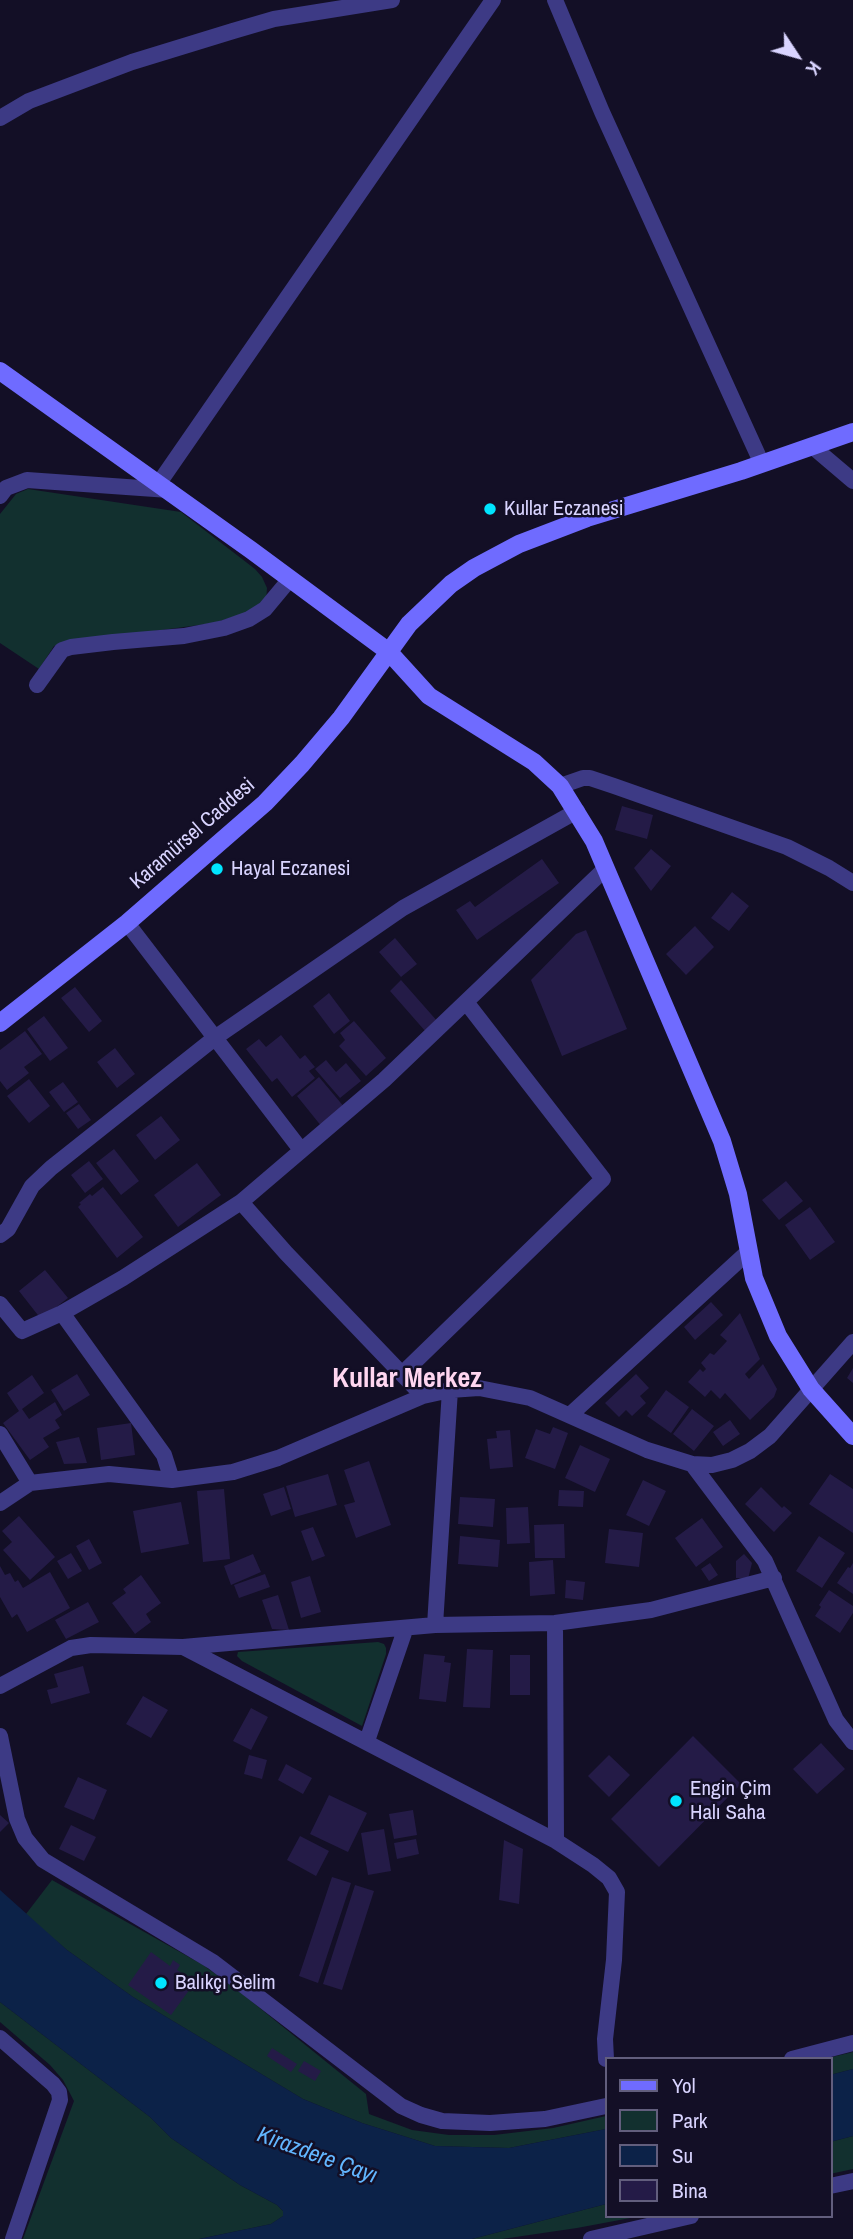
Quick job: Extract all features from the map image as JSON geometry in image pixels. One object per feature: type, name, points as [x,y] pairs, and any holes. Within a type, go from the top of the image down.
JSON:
[{"type":"main road","points":[[0,371],[164,486],[389,652],[429,696],[534,762],[560,786],[577,811],[606,867],[722,1141],[738,1194],[754,1278],[778,1336],[789,1358],[811,1389],[853,1436]]},
{"type":"main road","name":"Karamürsel Caddesi","points":[[0,1023],[127,922],[265,803],[341,718],[409,624],[451,584],[474,568],[519,544],[587,518],[762,464],[853,432]]},
{"type":"street","points":[[0,118],[29,101],[132,62],[233,31],[274,19],[392,0]]},
{"type":"street","points":[[0,496],[6,488],[27,480],[164,486],[493,0]]},
{"type":"street","points":[[555,0],[607,124],[762,464]]},
{"type":"street","points":[[813,447],[853,481]]},
{"type":"street","points":[[37,685],[62,650],[113,642],[184,636],[224,628],[249,619],[265,609],[290,579]]},
{"type":"street","points":[[560,786],[590,778],[787,847],[853,883]]},
{"type":"street","points":[[0,1235],[8,1229],[32,1186],[51,1168],[216,1037],[403,908],[577,811]]},
{"type":"street","points":[[0,1304],[22,1331],[62,1313],[123,1278],[241,1202],[384,1080],[606,867]]},
{"type":"street","points":[[127,922],[301,1150]]},
{"type":"street","points":[[403,1373],[603,1179],[466,1002]]},
{"type":"street","points":[[241,1202],[423,1396]]},
{"type":"street","points":[[570,1415],[748,1252]]},
{"type":"street","points":[[62,1313],[164,1455],[172,1480]]},
{"type":"street","points":[[0,1503],[30,1483],[109,1474],[172,1480],[233,1472],[278,1458],[423,1396],[450,1390],[479,1388],[516,1393],[630,1444],[692,1464],[712,1465],[732,1460],[750,1451],[770,1436],[853,1342]]},
{"type":"street","points":[[435,1625],[450,1390]]},
{"type":"street","points":[[0,1434],[30,1483]]},
{"type":"street","points":[[692,1464],[765,1562],[836,1720],[853,1742]]},
{"type":"street","points":[[0,1686],[71,1648],[91,1645],[183,1647],[405,1630],[435,1625],[555,1623],[651,1610],[774,1578]]},
{"type":"street","points":[[555,1623],[556,1841]]},
{"type":"street","points":[[367,1741],[405,1630]]},
{"type":"street","points":[[183,1647],[556,1841],[609,1878],[617,1892],[618,1915],[606,2057]]},
{"type":"street","points":[[0,1736],[17,1819],[25,1838],[43,1860],[213,1962],[401,2106],[442,2121],[490,2123],[545,2119],[604,2106]]},
{"type":"street","points":[[0,2038],[53,2084],[59,2092],[60,2100],[13,2239]]},
{"type":"street","points":[[800,2057],[853,2043]]},
{"type":"street","points":[[832,2186],[853,2181]]},
{"type":"street","points":[[591,2239],[682,2218]]},
{"type":"street","points":[[0,2238],[7,2239]]},
{"type":"green space","points":[[28,489],[181,512],[255,569],[267,588],[266,602],[252,611],[214,623],[64,643],[54,646],[39,669],[0,643],[0,514],[16,494]]},
{"type":"green space","points":[[378,1642],[384,1644],[386,1654],[362,1726],[237,1656],[238,1652]]},
{"type":"green space","points":[[52,1880],[203,1965],[366,2094],[369,2114],[412,2130],[449,2135],[494,2135],[553,2128],[604,2116],[604,2129],[509,2148],[435,2146],[362,2123],[303,2099],[133,1997],[67,1950],[26,1914]]},
{"type":"green space","points":[[0,2002],[150,2117],[171,2138],[240,2185],[277,2205],[283,2211],[283,2216],[271,2224],[199,2239],[23,2239],[74,2101],[63,2080],[50,2065],[0,2022]]},
{"type":"green space","points":[[853,2052],[853,2069],[832,2074],[832,2057]]},
{"type":"green space","points":[[853,2136],[853,2169],[832,2174],[832,2141]]},
{"type":"green space","points":[[604,2205],[604,2218],[630,2218],[502,2239],[472,2239]]},
{"type":"water","name":"Kirazdere Çayı","points":[[0,1890],[67,1950],[133,1997],[303,2099],[362,2123],[435,2146],[509,2148],[604,2129],[604,2205],[472,2239],[199,2239],[271,2224],[283,2216],[283,2211],[171,2138],[150,2117],[0,2002]]},
{"type":"water","points":[[853,2069],[853,2136],[832,2141],[832,2074]]},
{"type":"building","points":[[622,806],[653,815],[647,839],[615,830]]},
{"type":"building","points":[[651,849],[671,866],[651,891],[634,868]]},
{"type":"building","points":[[542,859],[559,883],[477,940],[456,910],[470,901],[475,907]]},
{"type":"building","points":[[732,892],[749,906],[729,931],[711,918]]},
{"type":"building","points":[[695,926],[714,947],[686,975],[666,954]]},
{"type":"building","points":[[586,930],[627,1029],[562,1056],[531,980],[576,934]]},
{"type":"building","points":[[395,938],[417,964],[401,977],[379,952]]},
{"type":"building","points":[[401,980],[438,1022],[426,1032],[390,991]]},
{"type":"building","points":[[75,987],[102,1021],[89,1032],[61,998]]},
{"type":"building","points":[[329,993],[350,1021],[334,1034],[313,1006]]},
{"type":"building","points":[[44,1016],[68,1048],[50,1061],[27,1029]]},
{"type":"building","points":[[354,1021],[386,1058],[366,1076],[339,1046],[345,1040],[340,1033]]},
{"type":"building","points":[[25,1031],[42,1054],[24,1067],[29,1073],[7,1090],[0,1081],[0,1050]]},
{"type":"building","points":[[281,1035],[300,1059],[305,1055],[315,1067],[309,1071],[315,1078],[292,1097],[277,1078],[272,1082],[246,1049],[259,1039],[266,1047]]},
{"type":"building","points":[[115,1048],[135,1074],[117,1088],[97,1062]]},
{"type":"building","points":[[326,1060],[336,1072],[346,1063],[361,1081],[340,1098],[315,1069]]},
{"type":"building","points":[[319,1077],[345,1108],[322,1127],[297,1096]]},
{"type":"building","points":[[29,1079],[50,1106],[29,1123],[7,1096]]},
{"type":"building","points":[[63,1082],[78,1102],[64,1112],[49,1092]]},
{"type":"building","points":[[79,1104],[91,1120],[78,1129],[66,1113]]},
{"type":"building","points":[[161,1116],[180,1140],[155,1160],[136,1135]]},
{"type":"building","points":[[114,1149],[139,1181],[121,1195],[96,1163]]},
{"type":"building","points":[[89,1161],[103,1179],[85,1193],[71,1175]]},
{"type":"building","points":[[197,1163],[221,1195],[178,1227],[154,1195]]},
{"type":"building","points":[[786,1181],[803,1201],[779,1220],[762,1200]]},
{"type":"building","points":[[103,1187],[143,1237],[117,1258],[78,1207],[90,1194],[92,1196]]},
{"type":"building","points":[[810,1207],[835,1242],[810,1260],[785,1225]]},
{"type":"building","points":[[45,1270],[68,1298],[41,1319],[19,1291]]},
{"type":"building","points":[[711,1302],[723,1315],[695,1340],[684,1327]]},
{"type":"building","points":[[740,1313],[760,1359],[745,1374],[749,1379],[763,1364],[777,1389],[774,1397],[750,1420],[725,1393],[720,1399],[711,1390],[705,1397],[688,1382],[700,1369],[703,1372],[706,1369],[701,1363],[710,1353],[714,1355],[727,1341],[720,1335]]},
{"type":"building","points":[[853,1368],[853,1383],[847,1378]]},
{"type":"building","points":[[77,1374],[90,1395],[64,1411],[51,1390]]},
{"type":"building","points":[[636,1374],[649,1388],[640,1396],[646,1403],[632,1416],[626,1410],[619,1417],[605,1403]]},
{"type":"building","points":[[32,1375],[44,1393],[22,1409],[29,1419],[55,1402],[62,1415],[55,1420],[60,1428],[43,1438],[49,1447],[30,1460],[3,1423],[19,1411],[7,1393]]},
{"type":"building","points":[[666,1390],[689,1407],[671,1433],[647,1416]]},
{"type":"building","points":[[692,1409],[714,1426],[694,1451],[673,1434]]},
{"type":"building","points":[[730,1420],[740,1434],[723,1446],[713,1432]]},
{"type":"building","points":[[131,1423],[135,1455],[101,1460],[97,1428]]},
{"type":"building","points":[[553,1427],[568,1433],[555,1469],[525,1458],[536,1429],[550,1434]]},
{"type":"building","points":[[510,1430],[513,1467],[490,1469],[487,1439],[497,1438],[496,1431]]},
{"type":"building","points":[[79,1437],[87,1463],[64,1464],[56,1442]]},
{"type":"building","points":[[580,1445],[610,1459],[595,1492],[565,1478]]},
{"type":"building","points":[[369,1461],[391,1525],[356,1538],[344,1505],[355,1502],[344,1470]]},
{"type":"building","points":[[328,1474],[337,1505],[295,1517],[286,1486]]},
{"type":"building","points":[[830,1474],[853,1489],[853,1533],[809,1504]]},
{"type":"building","points":[[643,1480],[666,1491],[649,1526],[626,1515]]},
{"type":"building","points":[[284,1487],[291,1509],[271,1516],[263,1494]]},
{"type":"building","points":[[761,1487],[782,1508],[784,1506],[792,1513],[774,1532],[745,1504]]},
{"type":"building","points":[[224,1489],[230,1559],[203,1562],[197,1491]]},
{"type":"building","points":[[559,1490],[584,1491],[583,1507],[558,1506]]},
{"type":"building","points":[[460,1497],[495,1499],[493,1527],[458,1524]]},
{"type":"building","points":[[181,1502],[189,1544],[141,1553],[133,1511]]},
{"type":"building","points":[[528,1507],[530,1543],[507,1544],[506,1508]]},
{"type":"building","points":[[19,1516],[55,1557],[30,1580],[3,1550],[12,1542],[2,1531]]},
{"type":"building","points":[[702,1518],[723,1547],[696,1567],[675,1538]]},
{"type":"building","points":[[564,1524],[565,1558],[535,1558],[534,1525]]},
{"type":"building","points":[[313,1527],[325,1556],[312,1561],[301,1531]]},
{"type":"building","points":[[609,1529],[643,1533],[639,1567],[605,1563]]},
{"type":"building","points":[[460,1536],[500,1540],[498,1567],[458,1564]]},
{"type":"building","points":[[819,1536],[845,1553],[822,1588],[796,1571]]},
{"type":"building","points":[[89,1539],[102,1563],[89,1570],[76,1546]]},
{"type":"building","points":[[71,1553],[82,1571],[68,1579],[57,1561]]},
{"type":"building","points":[[253,1554],[261,1572],[231,1585],[224,1566]]},
{"type":"building","points":[[744,1554],[752,1563],[748,1579],[736,1578],[736,1561]]},
{"type":"building","points":[[553,1560],[555,1594],[530,1596],[529,1562]]},
{"type":"building","points":[[710,1563],[718,1575],[709,1581],[701,1569]]},
{"type":"building","points":[[853,1563],[853,1594],[837,1583]]},
{"type":"building","points":[[0,1566],[5,1575],[10,1573],[15,1582],[18,1580],[23,1588],[50,1572],[70,1608],[27,1632],[17,1614],[12,1618],[0,1597]]},
{"type":"building","points":[[265,1574],[270,1587],[239,1598],[234,1585]]},
{"type":"building","points":[[141,1575],[161,1603],[146,1614],[151,1622],[135,1634],[112,1603],[126,1593],[123,1589]]},
{"type":"building","points":[[310,1576],[321,1612],[301,1618],[291,1582]]},
{"type":"building","points":[[566,1580],[585,1582],[583,1600],[565,1598]]},
{"type":"building","points":[[829,1590],[853,1606],[853,1613],[840,1633],[815,1616]]},
{"type":"building","points":[[278,1595],[289,1630],[272,1629],[262,1600]]},
{"type":"building","points":[[88,1602],[99,1622],[66,1639],[55,1620]]},
{"type":"building","points":[[467,1649],[493,1650],[490,1708],[463,1707]]},
{"type":"building","points":[[424,1654],[445,1656],[444,1662],[451,1663],[446,1702],[419,1699]]},
{"type":"building","points":[[510,1655],[530,1655],[530,1695],[510,1695]]},
{"type":"building","points":[[83,1666],[90,1693],[51,1704],[47,1690],[58,1687],[54,1674]]},
{"type":"building","points":[[143,1696],[168,1710],[151,1738],[126,1724]]},
{"type":"building","points":[[251,1708],[268,1717],[251,1750],[233,1741]]},
{"type":"building","name":"Engin Çim Halı Saha","points":[[693,1736],[741,1784],[659,1867],[611,1819]]},
{"type":"building","points":[[821,1743],[845,1769],[817,1794],[793,1769]]},
{"type":"building","points":[[249,1755],[267,1760],[262,1779],[244,1774]]},
{"type":"building","points":[[609,1755],[630,1775],[609,1797],[588,1776]]},
{"type":"building","points":[[286,1764],[312,1778],[303,1794],[278,1780]]},
{"type":"building","points":[[78,1777],[107,1790],[94,1820],[64,1807]]},
{"type":"building","points":[[329,1795],[367,1813],[348,1852],[310,1834]]},
{"type":"building","points":[[413,1810],[417,1835],[394,1839],[389,1814]]},
{"type":"building","points":[[0,1815],[9,1823],[0,1832]]},
{"type":"building","points":[[71,1825],[96,1837],[84,1861],[59,1849]]},
{"type":"building","points":[[384,1829],[391,1871],[368,1875],[361,1833]]},
{"type":"building","points":[[300,1836],[329,1851],[316,1876],[287,1860]]},
{"type":"building","points":[[416,1839],[419,1854],[397,1859],[394,1843]]},
{"type":"building","points":[[504,1840],[523,1849],[519,1904],[499,1900]]},
{"type":"building","points":[[332,1877],[351,1883],[318,1983],[299,1976]]},
{"type":"building","points":[[355,1885],[374,1891],[342,1990],[323,1984]]},
{"type":"building","name":"Balıkçı Selim","points":[[151,1952],[170,1966],[173,1960],[180,1965],[177,1970],[195,1982],[171,2015],[128,1985]]},
{"type":"building","points":[[272,2048],[297,2064],[291,2072],[267,2056]]},
{"type":"building","points":[[304,2061],[321,2071],[315,2081],[298,2071]]},
{"type":"place","name":"Kullar Eczanesi","points":[[490,509]]},
{"type":"place","name":"Hayal Eczanesi","points":[[217,869]]},
{"type":"place","name":"Engin Çim Halı Saha","points":[[676,1801]]},
{"type":"place","name":"Balıkçı Selim","points":[[161,1983]]},
{"type":"district","name":"Kullar Merkez","points":[[407,1379]]}]
